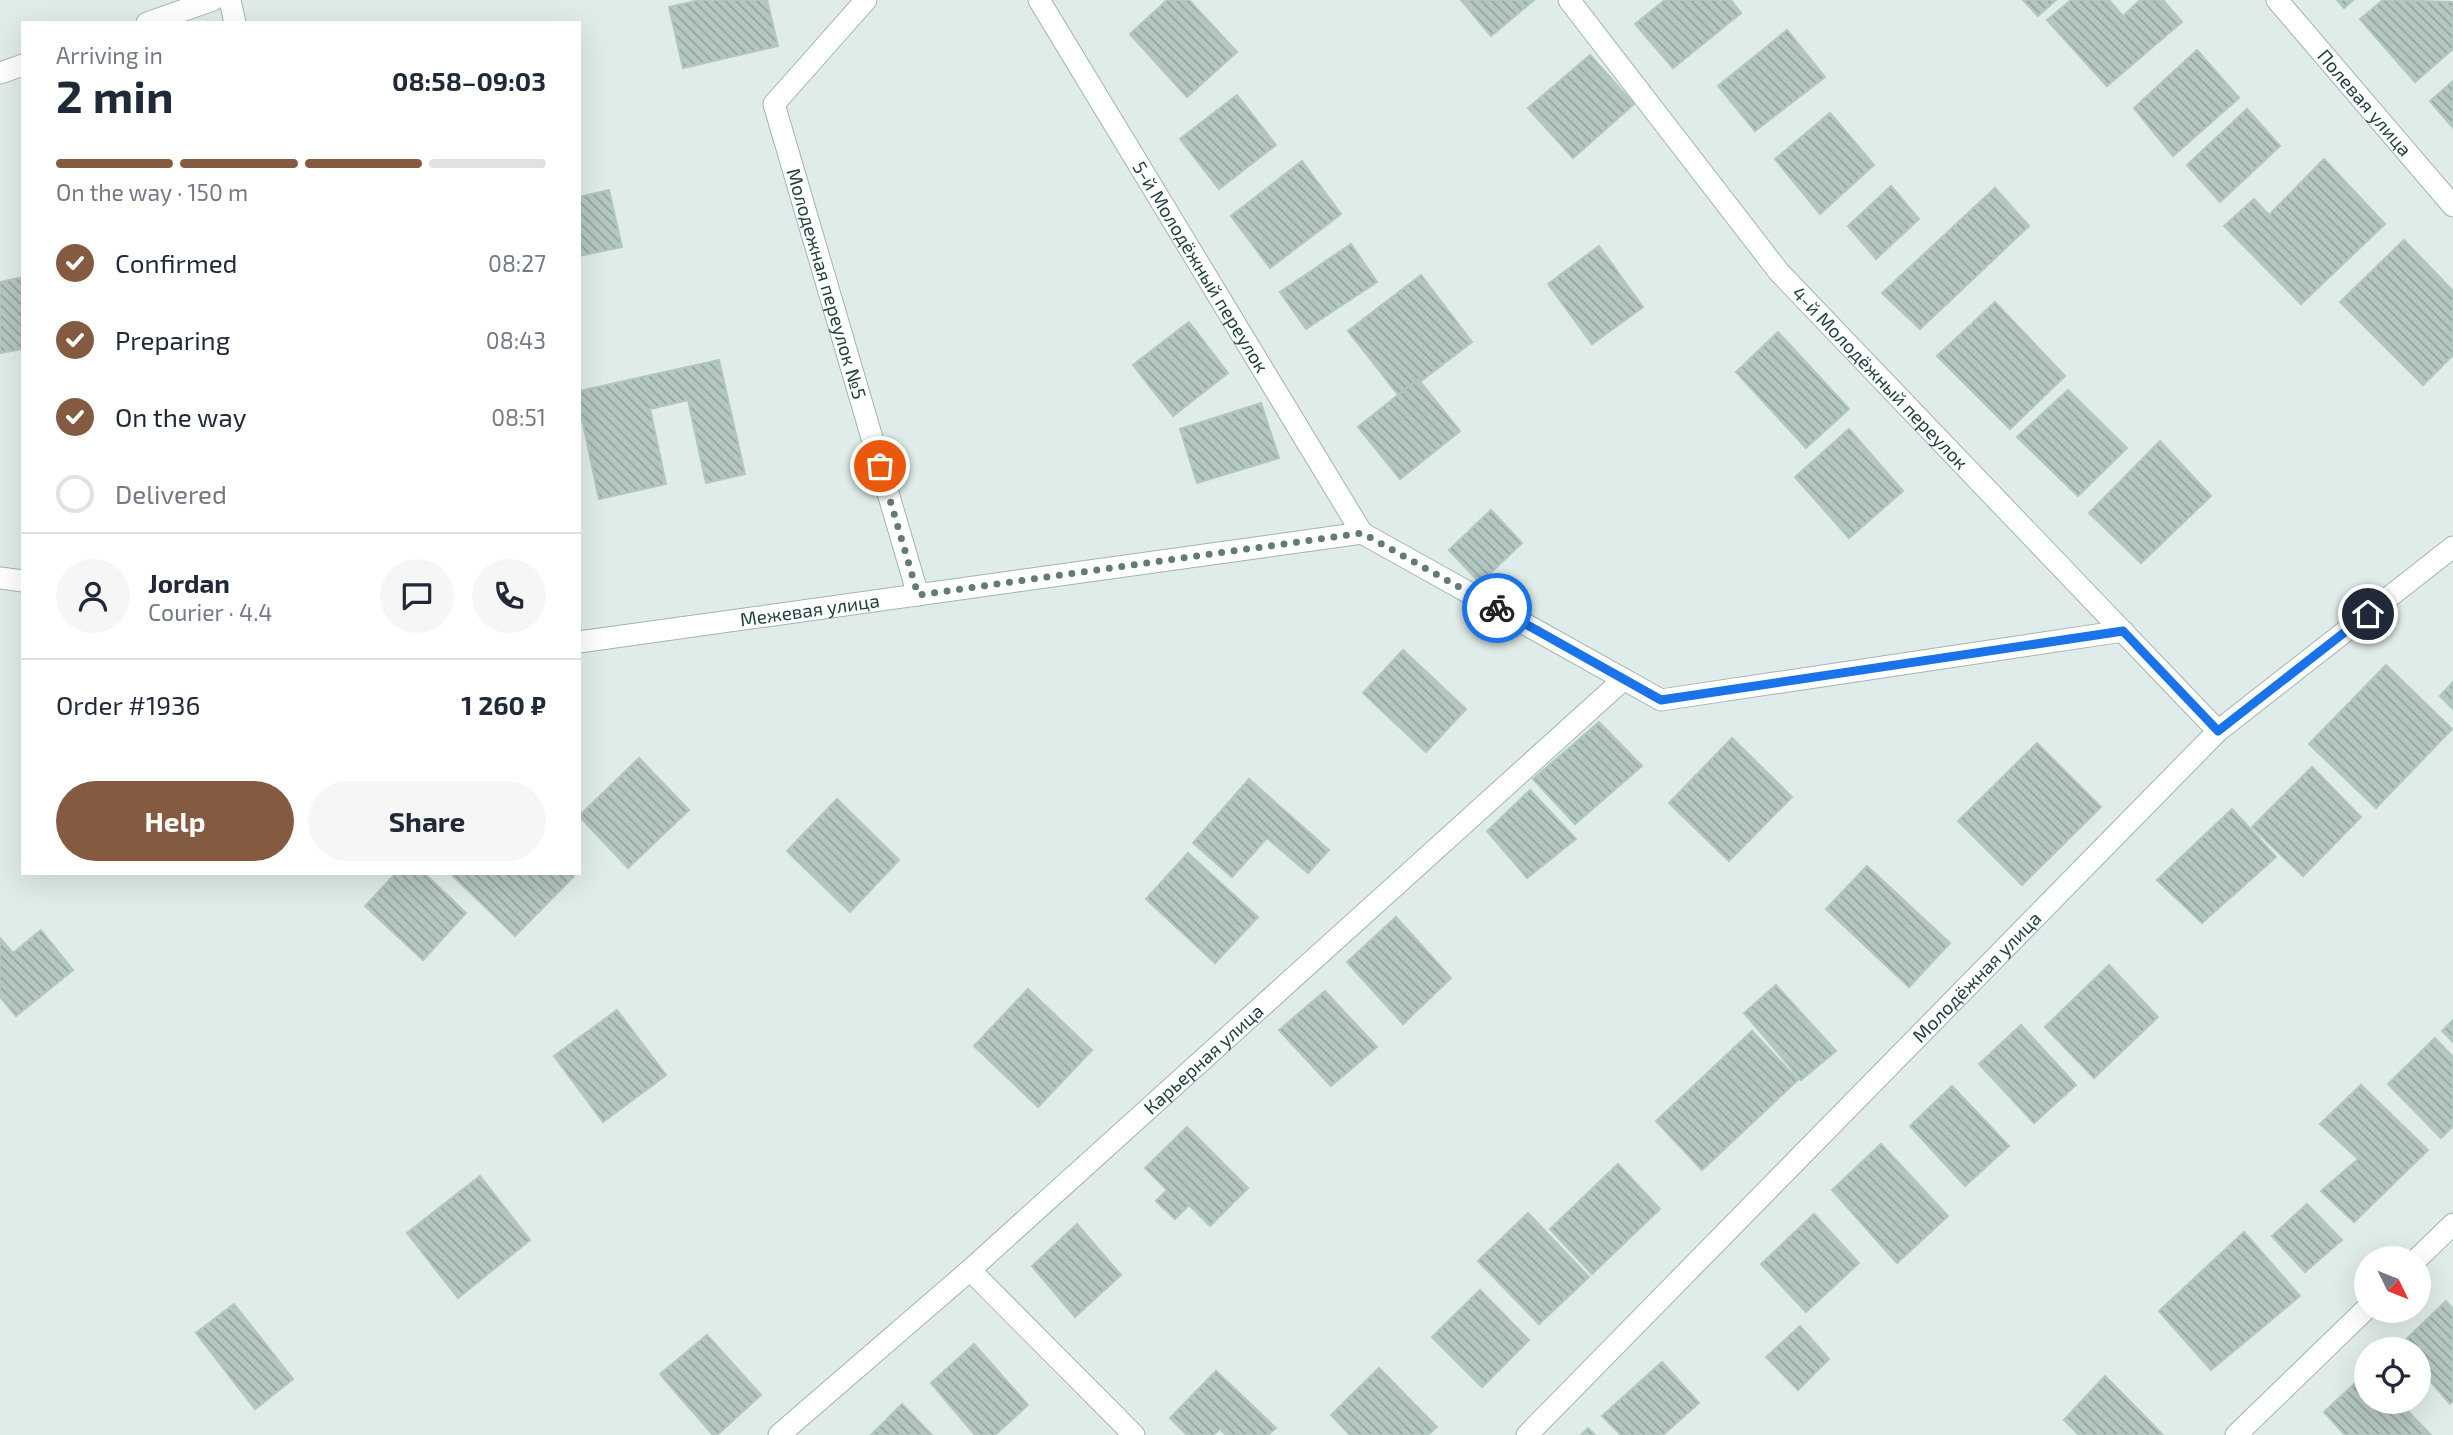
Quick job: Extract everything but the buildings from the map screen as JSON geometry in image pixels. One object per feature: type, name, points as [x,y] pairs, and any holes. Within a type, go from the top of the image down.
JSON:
[{"type":"street","points":[[153,21],[213,0]]},
{"type":"street","points":[[230,0],[235,21]]},
{"type":"street","name":"Молодежная переулок №5","points":[[866,0],[774,104],[918,595]]},
{"type":"street","name":"5-й Молодёжный переулок","points":[[1039,0],[1362,533]]},
{"type":"street","name":"4-й Молодёжный переулок","points":[[1569,0],[1779,272],[2218,731]]},
{"type":"street","name":"Полевая улица","points":[[2277,0],[2453,206]]},
{"type":"street","points":[[0,73],[21,66]]},
{"type":"street","points":[[1362,533],[1661,700],[2123,631]]},
{"type":"street","name":"Межевая улица","points":[[581,642],[1362,533]]},
{"type":"street","name":"Молодёжная улица","points":[[1527,1435],[2218,731],[2453,547]]},
{"type":"street","points":[[0,578],[21,581]]},
{"type":"street","name":"Карьерная улица","points":[[779,1435],[970,1270],[1624,679]]},
{"type":"street","points":[[2430,1246],[2453,1224]]},
{"type":"street","points":[[970,1270],[1134,1435]]},
{"type":"street","points":[[2236,1435],[2354,1321]]},
{"type":"way so far","points":[[880,466],[918,595],[1362,533],[1497,608]]},
{"type":"route","points":[[1497,608],[1661,700],[2123,631],[2218,731],[2368,614]]}]
